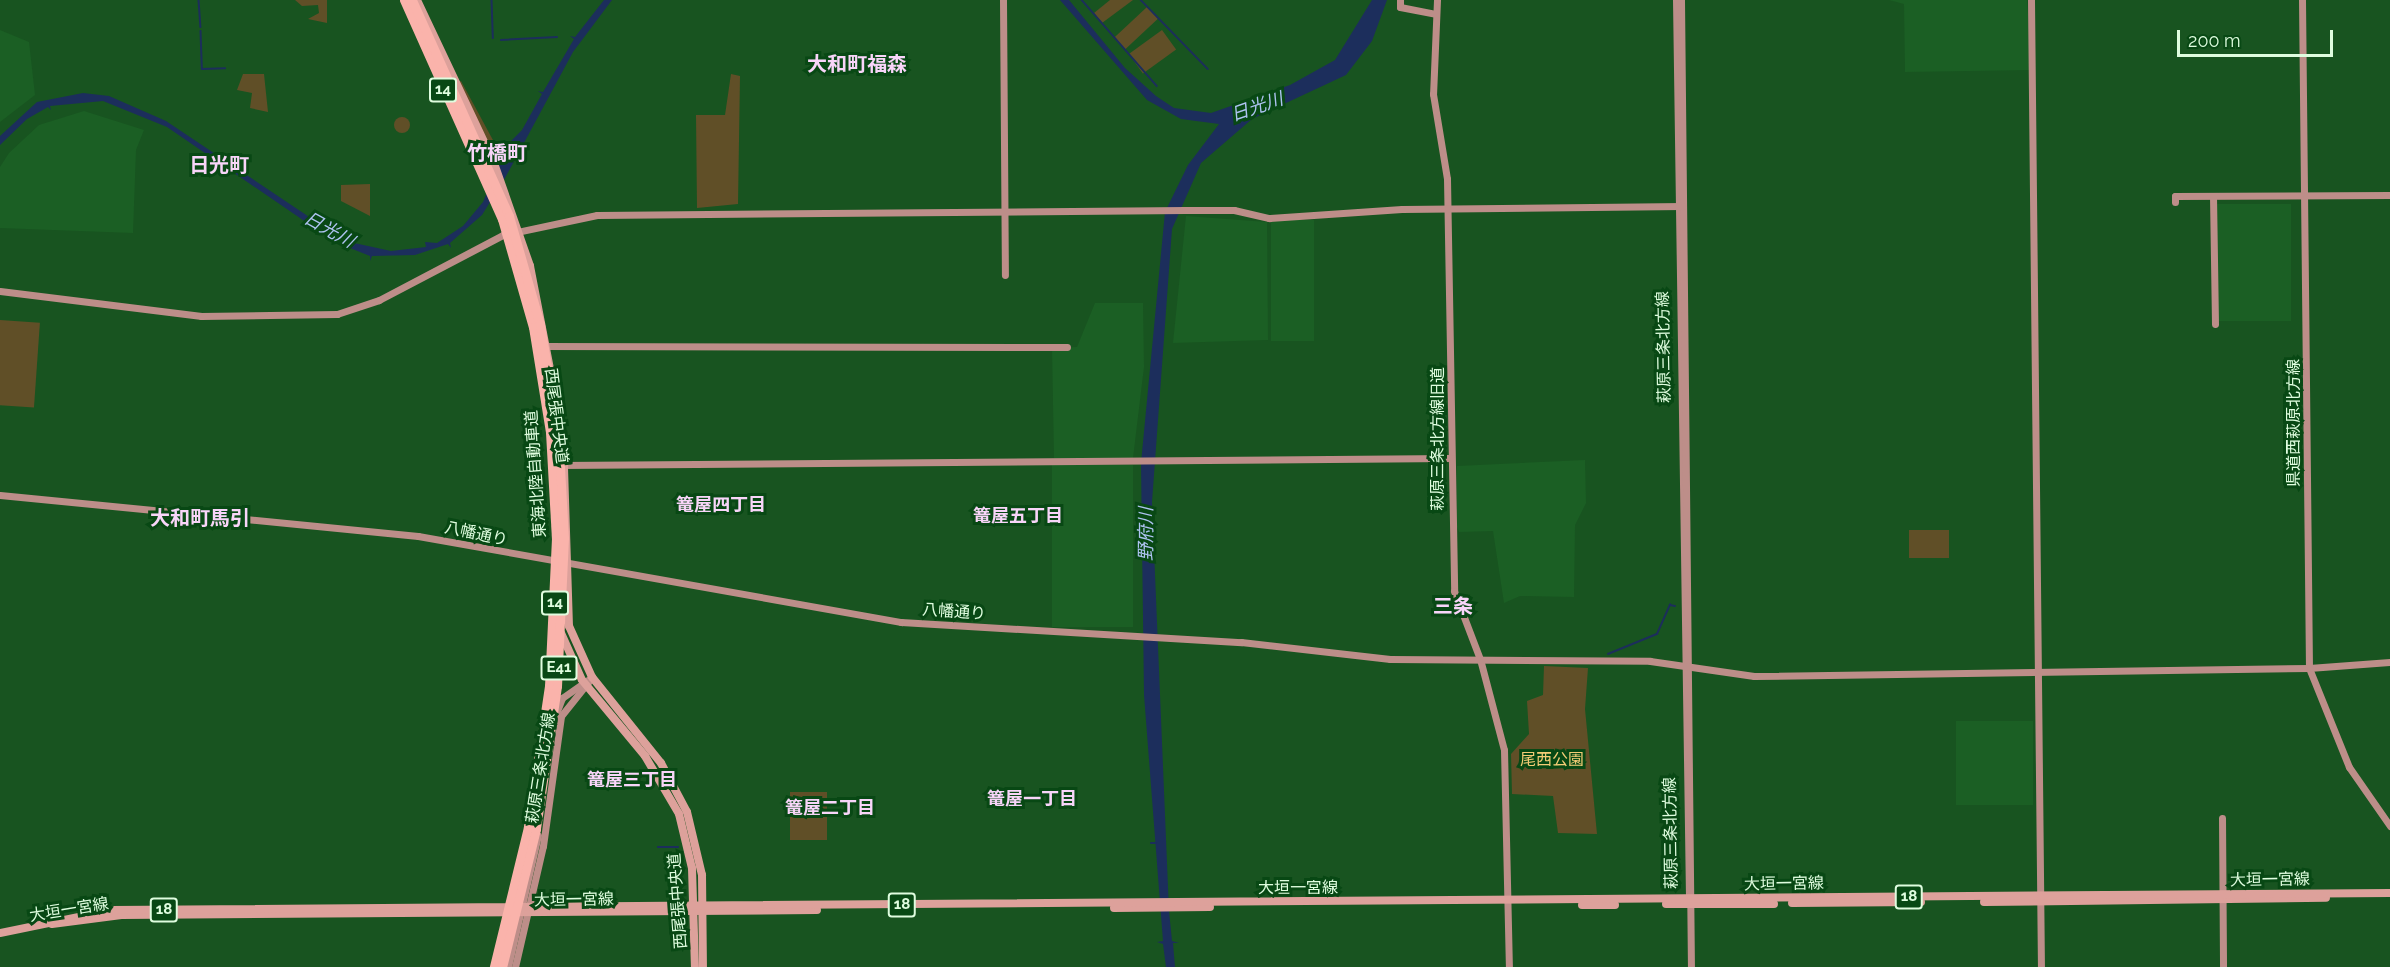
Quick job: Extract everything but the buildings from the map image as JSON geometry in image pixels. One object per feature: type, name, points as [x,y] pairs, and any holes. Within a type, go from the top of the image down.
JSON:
[{"type":"highway","name":"東海北陸自動車道","points":[[402,0],[502,219],[533,327],[551,441],[556,538],[549,686],[528,827],[494,967]]},
{"type":"highway","name":"東海北陸自動車道","points":[[415,0],[509,216],[540,324],[558,431],[564,538],[557,686],[536,829],[502,967]]},
{"type":"main road","name":"西尾張中央道","points":[[402,0],[484,181],[503,235],[533,347],[549,466],[552,563],[558,624],[584,683],[645,756],[673,801],[688,844],[694,908],[695,967]]},
{"type":"main road","name":"西尾張中央道","points":[[415,0],[494,163],[519,230],[550,346],[566,465],[569,626],[592,677],[676,786],[697,844],[704,908],[704,967]]},
{"type":"main road","name":"大垣一宮線","points":[[2223,897],[2390,893]]},
{"type":"main road","name":"大垣一宮線","points":[[0,933],[112,910],[527,905],[704,908],[2039,898],[2390,898]]},
{"type":"main road","name":"大垣一宮線","points":[[0,938],[101,916],[525,914],[694,908]]},
{"type":"street","points":[[1003,0],[1005,275]]},
{"type":"street","points":[[1400,0],[1400,7],[1435,14]]},
{"type":"street","name":"萩原三条北方線旧道","points":[[1437,0],[1433,94],[1446,151],[1454,591],[1480,659],[1508,776],[1508,903]]},
{"type":"street","name":"萩原三条北方線","points":[[1676,0],[1691,967]]},
{"type":"street","name":"萩原三条北方線","points":[[1680,206],[1681,0]]},
{"type":"street","points":[[2031,0],[2040,672],[2040,967]]},
{"type":"street","name":"県道西萩原北方線","points":[[2302,0],[2309,669],[2349,767],[2390,826]]},
{"type":"street","points":[[2175,202],[2175,196],[2390,195]]},
{"type":"street","points":[[2213,196],[2215,324]]},
{"type":"street","points":[[0,291],[201,316],[337,314],[379,300],[503,235],[597,215],[1234,210],[1269,218],[1448,208],[1680,206]]},
{"type":"street","points":[[533,347],[1067,346]]},
{"type":"street","points":[[549,466],[1451,458]]},
{"type":"street","name":"八幡通り","points":[[0,495],[418,536],[552,563],[902,622],[1164,638],[1390,659],[1642,661],[1754,676],[2309,669],[2390,662]]},
{"type":"street","name":"萩原三条北方線","points":[[515,967],[561,716],[584,683],[592,677]]},
{"type":"street","points":[[2222,818],[2223,967]]},
{"type":"street","points":[[1508,903],[1509,967]]},
{"type":"street","name":"萩原三条北方線","points":[[508,967],[525,914]]},
{"type":"shaded area","points":[[1889,0],[2027,0],[2032,70],[1905,72],[1904,4]]},
{"type":"shaded area","points":[[0,30],[29,42],[35,95],[0,122]]},
{"type":"shaded area","points":[[84,111],[144,130],[136,150],[133,233],[0,228],[0,167],[9,153],[39,125]]},
{"type":"shaded area","points":[[2215,204],[2291,204],[2291,321],[2215,321]]},
{"type":"shaded area","points":[[1186,216],[1267,222],[1268,340],[1173,343]]},
{"type":"shaded area","points":[[1271,220],[1314,220],[1314,341],[1271,341]]},
{"type":"shaded area","points":[[1095,303],[1143,303],[1144,367],[1133,458],[1054,458],[1052,348],[1077,347]]},
{"type":"shaded area","points":[[1585,460],[1586,503],[1575,525],[1574,597],[1520,596],[1504,603],[1493,531],[1459,532],[1457,527],[1457,466]]},
{"type":"shaded area","points":[[1052,465],[1133,465],[1133,627],[1052,627]]},
{"type":"shaded area","points":[[1956,721],[2033,721],[2033,805],[1956,805]]},
{"type":"green space","points":[[295,0],[327,0],[327,23],[308,19],[319,13],[318,5],[302,6]]},
{"type":"green space","points":[[1110,0],[1133,0],[1102,23],[1094,13]]},
{"type":"green space","points":[[1147,7],[1158,19],[1125,49],[1114,38]]},
{"type":"green space","points":[[1162,30],[1176,49],[1143,74],[1129,54]]},
{"type":"green space","points":[[243,74],[264,74],[268,112],[250,108],[252,93],[237,90]]},
{"type":"green space","points":[[731,74],[740,76],[738,204],[697,208],[696,115],[725,115]]},
{"type":"green space","points":[[461,81],[494,142],[492,149],[457,82]]},
{"type":"green space","points":[[399,117],[405,117],[410,125],[408,131],[399,133],[394,128],[394,122]]},
{"type":"green space","points":[[370,184],[370,216],[341,201],[341,185]]},
{"type":"green space","points":[[0,320],[40,323],[34,408],[0,405]]},
{"type":"green space","points":[[1909,530],[1949,530],[1949,558],[1909,558]]},
{"type":"green space","name":"尾西公園","points":[[1544,666],[1588,668],[1585,709],[1597,834],[1558,833],[1553,796],[1512,794],[1511,754],[1529,734],[1527,701],[1543,695]]},
{"type":"green space","points":[[790,792],[827,792],[827,840],[790,840]]},
{"type":"water","points":[[604,0],[612,0],[573,52],[505,178],[482,215],[450,243],[451,248],[448,244],[415,255],[372,256],[370,261],[370,256],[335,242],[167,127],[103,101],[50,106],[51,110],[48,107],[27,119],[0,145],[0,136],[37,102],[83,93],[109,96],[166,121],[345,241],[391,251],[426,247],[425,242],[437,243],[463,226],[483,202],[507,145],[522,130],[542,94],[538,91],[543,92],[574,39],[570,36],[575,37]]},
{"type":"water","points":[[1060,0],[1069,0],[1125,68],[1156,96],[1174,108],[1211,113],[1290,85],[1335,60],[1372,0],[1387,0],[1372,41],[1346,75],[1252,119],[1201,163],[1172,229],[1152,502],[1169,911],[1172,941],[1179,943],[1173,943],[1175,967],[1166,967],[1163,944],[1157,942],[1163,941],[1144,695],[1141,463],[1165,212],[1188,165],[1219,124],[1181,119],[1147,100]]},
{"type":"waterway","points":[[199,0],[201,27]]},
{"type":"waterway","points":[[492,0],[493,38]]},
{"type":"waterway","points":[[1082,0],[1157,86]]},
{"type":"waterway","points":[[1141,0],[1208,69]]},
{"type":"waterway","points":[[201,31],[202,69],[225,68]]},
{"type":"waterway","points":[[501,40],[557,37]]},
{"type":"waterway","points":[[1608,654],[1657,634],[1670,605],[1675,606]]},
{"type":"waterway","points":[[1151,843],[1156,843]]},
{"type":"waterway","points":[[658,847],[678,847]]},
{"type":"district","name":"大和町福森","points":[[857,64]]},
{"type":"district","name":"竹橋町","points":[[497,153]]},
{"type":"district","name":"日光町","points":[[219,165]]},
{"type":"district","name":"篭屋四丁目","points":[[721,505]]},
{"type":"district","name":"篭屋五丁目","points":[[1018,516]]},
{"type":"district","name":"大和町馬引","points":[[200,518]]},
{"type":"district","name":"三条","points":[[1453,606]]},
{"type":"district","name":"篭屋三丁目","points":[[632,780]]},
{"type":"district","name":"篭屋一丁目","points":[[1032,799]]},
{"type":"district","name":"篭屋二丁目","points":[[830,808]]},
{"type":"water label","name":"日光川","points":[[1257,107]]},
{"type":"water label","name":"日光川","points":[[329,230]]},
{"type":"water label","name":"野府川","points":[[1146,534]]}]
